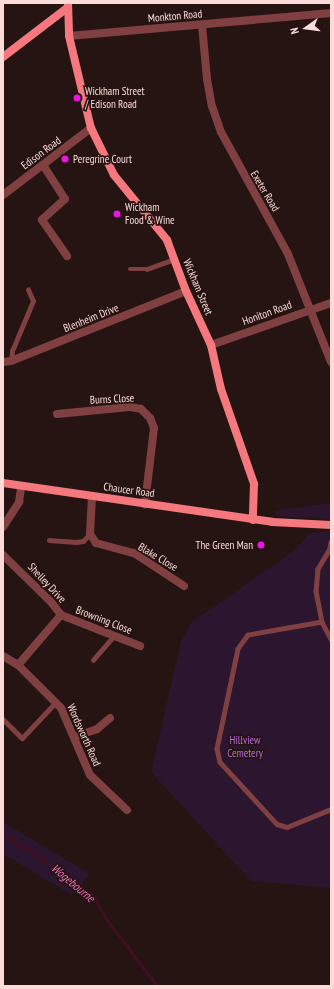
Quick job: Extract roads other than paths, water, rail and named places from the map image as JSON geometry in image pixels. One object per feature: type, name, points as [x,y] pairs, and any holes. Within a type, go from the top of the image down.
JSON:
[{"type":"street","name":"Wickham Street","points":[[67,5],[69,36],[91,128],[114,175],[167,240],[186,291],[211,344],[221,389],[254,484],[253,520]]},
{"type":"street","points":[[3,57],[67,5]]},
{"type":"street","name":"Monkton Road","points":[[69,36],[331,14]]},
{"type":"street","name":"Exeter Road","points":[[202,25],[207,79],[212,106],[221,132],[288,254],[331,362]]},
{"type":"street","name":"Edison Road","points":[[3,195],[91,128]]},
{"type":"street","points":[[43,164],[65,199],[42,220],[67,256]]},
{"type":"street","name":"Blenheim Drive","points":[[7,362],[186,291]]},
{"type":"street","name":"Honiton Road","points":[[211,344],[331,303]]},
{"type":"street","name":"Burns Close","points":[[57,414],[130,407],[141,409],[150,418],[154,428],[145,504]]},
{"type":"street","name":"Chaucer Road","points":[[3,483],[21,487],[253,520]]},
{"type":"street","points":[[3,527],[17,507],[21,487]]},
{"type":"street","points":[[90,534],[92,496]]},
{"type":"street","points":[[253,520],[331,527]]},
{"type":"street","name":"Blake Close","points":[[90,534],[96,543],[134,553],[184,586]]},
{"type":"street","name":"Shelley Drive","points":[[3,554],[51,602],[61,615],[18,665]]},
{"type":"street","name":"Browning Close","points":[[61,615],[140,646]]},
{"type":"street","name":"Wordsworth Road","points":[[3,656],[18,665],[61,708],[74,737],[80,758],[90,775],[127,810]]},
{"type":"street","points":[[74,737],[97,729],[110,718]]},
{"type":"lane","points":[[130,269],[146,269],[174,258]]},
{"type":"lane","points":[[7,362],[33,301],[28,290]]},
{"type":"lane","points":[[49,540],[76,542],[83,541],[90,534]]},
{"type":"lane","points":[[331,542],[330,549],[318,569],[316,591],[322,622],[331,639]]},
{"type":"lane","points":[[322,622],[248,635],[238,649],[217,750],[220,762],[277,824],[288,827],[331,809]]},
{"type":"lane","points":[[92,660],[114,636]]},
{"type":"lane","points":[[3,719],[22,738],[56,702]]},
{"type":"waterway","name":"Wogebourne","points":[[3,833],[58,869],[95,898],[103,914],[157,986]]},
{"type":"place","name":"Wickham Street / Edison Road","points":[[77,98]]},
{"type":"place","name":"Peregrine Court","points":[[65,159]]},
{"type":"place","name":"Wickham Food & Wine","points":[[117,214]]},
{"type":"place","name":"The Green Man","points":[[261,545]]},
{"type":"park label","name":"Hillview Cemetery","points":[[245,747]]}]
